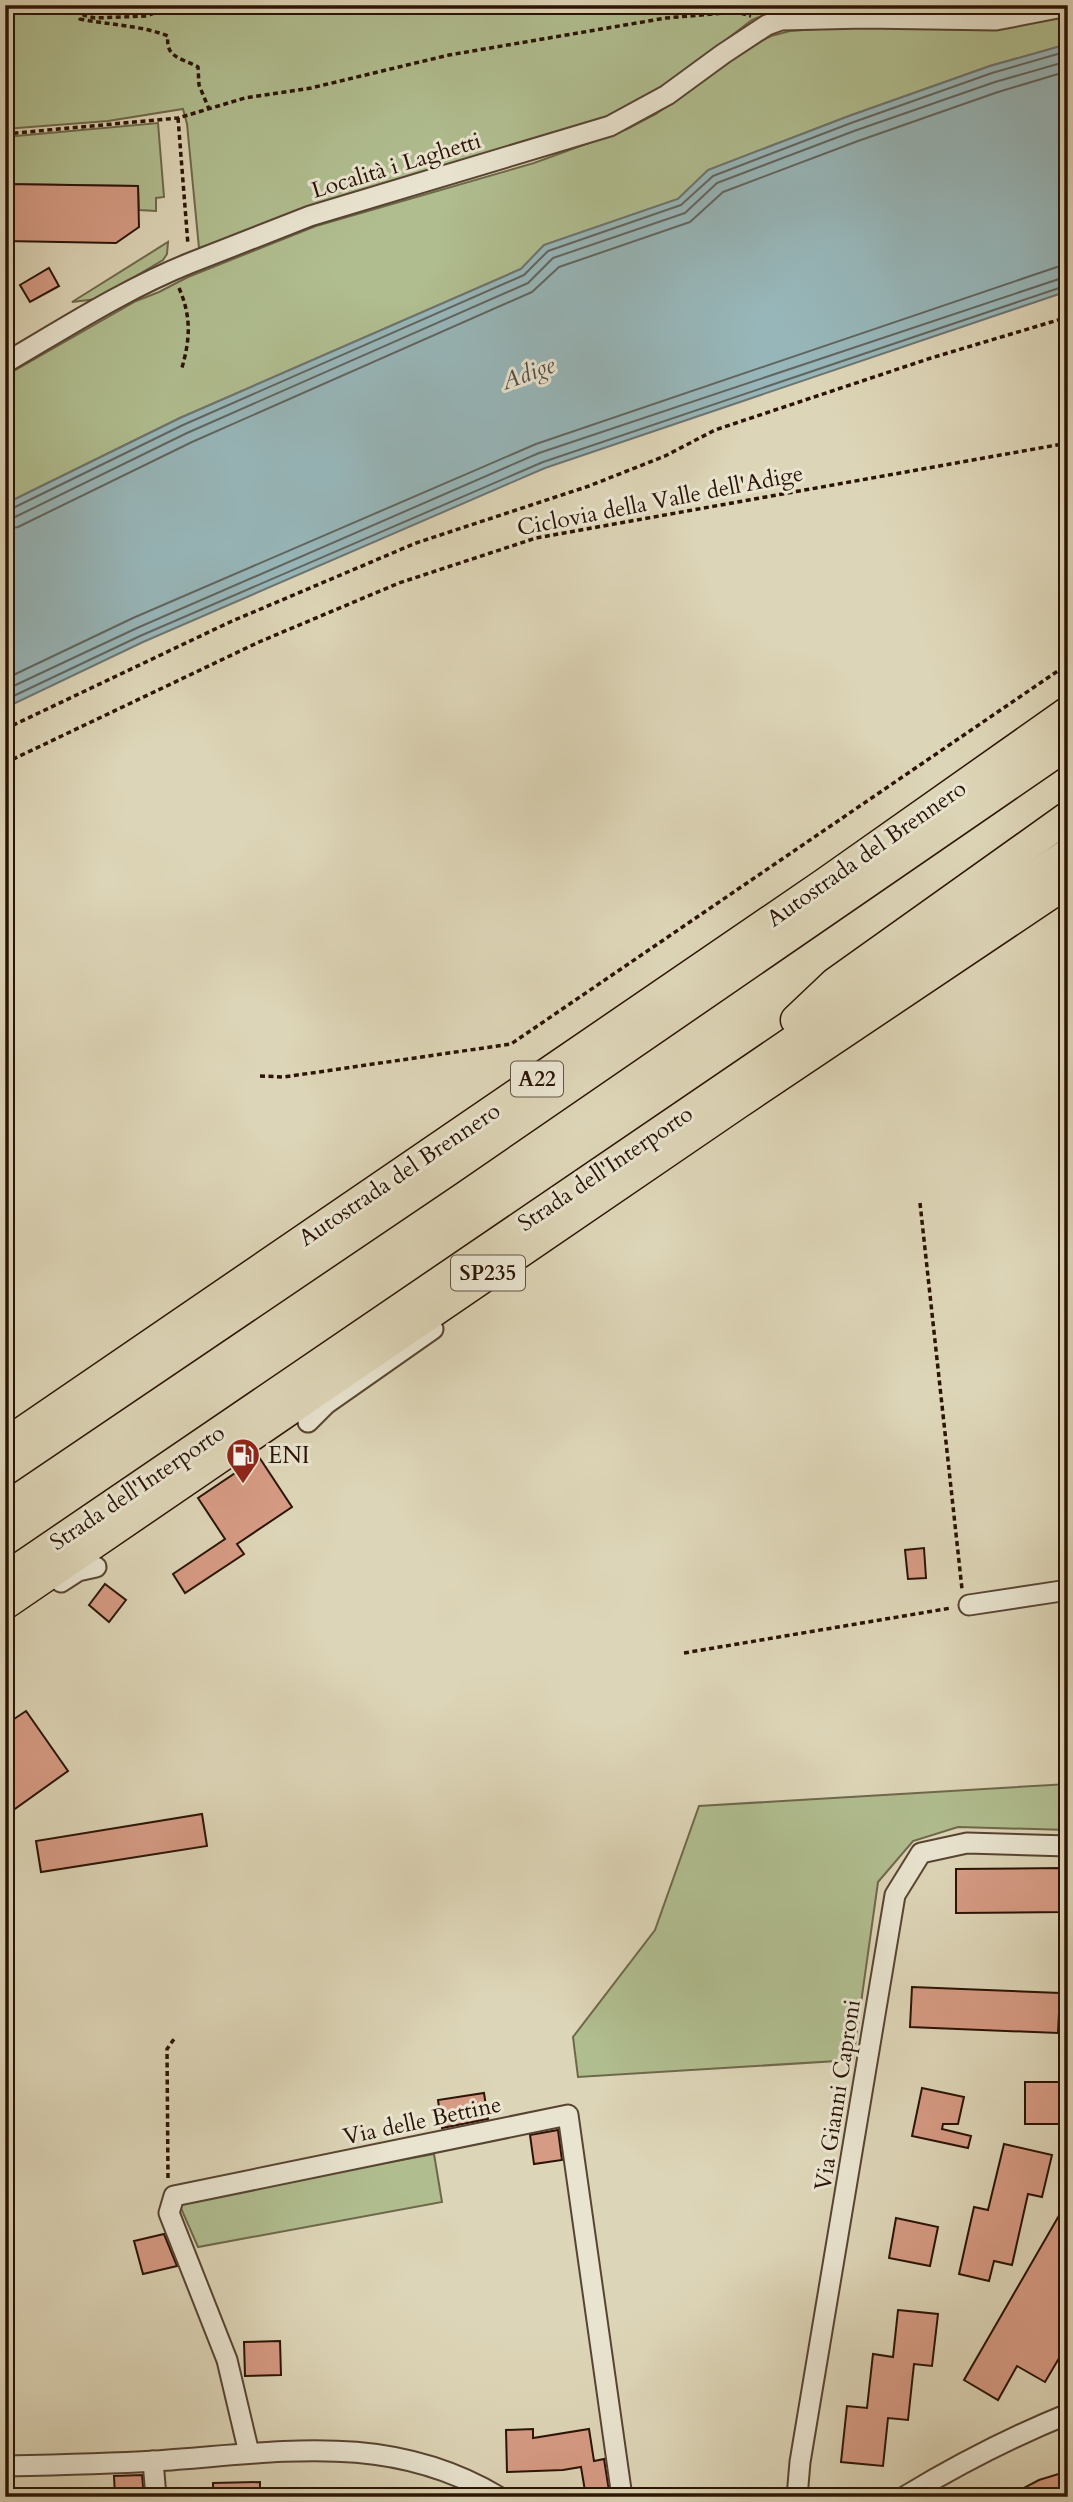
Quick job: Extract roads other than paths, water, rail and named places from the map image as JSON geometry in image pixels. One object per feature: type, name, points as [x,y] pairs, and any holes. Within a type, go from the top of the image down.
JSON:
[{"type":"highway","name":"Autostrada del Brennero","points":[[5,1444],[824,884],[1068,712]]},
{"type":"highway","name":"Autostrada del Brennero","points":[[5,1470],[504,1132],[1068,744]]},
{"type":"highway","points":[[725,1086],[835,983],[1068,817]]},
{"type":"highway","name":"Strada dell'Interporto","points":[[5,1578],[1068,854]]},
{"type":"highway","name":"Strada dell'Interporto","points":[[5,1604],[492,1270],[1068,882]]},
{"type":"highway","points":[[975,946],[1068,897]]},
{"type":"street","name":"Località i Laghetti","points":[[5,363],[82,318],[190,263],[310,216],[610,126],[667,95],[767,25],[781,20],[996,20],[1068,6]]},
{"type":"street","points":[[308,1422],[326,1404],[460,1310],[492,1270]]},
{"type":"street","points":[[5,1621],[78,1571],[96,1567]]},
{"type":"street","points":[[970,1605],[1068,1590]]},
{"type":"street","name":"Via Gianni Caproni","points":[[797,2497],[895,1895],[921,1853],[967,1843],[1068,1846]]},
{"type":"street","name":"Via delle Bettine","points":[[249,2453],[227,2360],[169,2213],[174,2196],[568,2115],[622,2497]]},
{"type":"street","points":[[904,2497],[949,2470],[1068,2414]]},
{"type":"street","points":[[5,2466],[153,2461],[333,2449],[401,2457],[450,2472],[499,2497]]},
{"type":"street","points":[[153,2461],[156,2497]]},
{"type":"water","name":"Adige","points":[[1068,44],[1068,291],[545,468],[143,642],[5,708],[5,504],[180,418],[521,269],[544,245],[678,199],[708,170],[990,66]]},
{"type":"place","name":"ENI","points":[[243,1485]]}]
